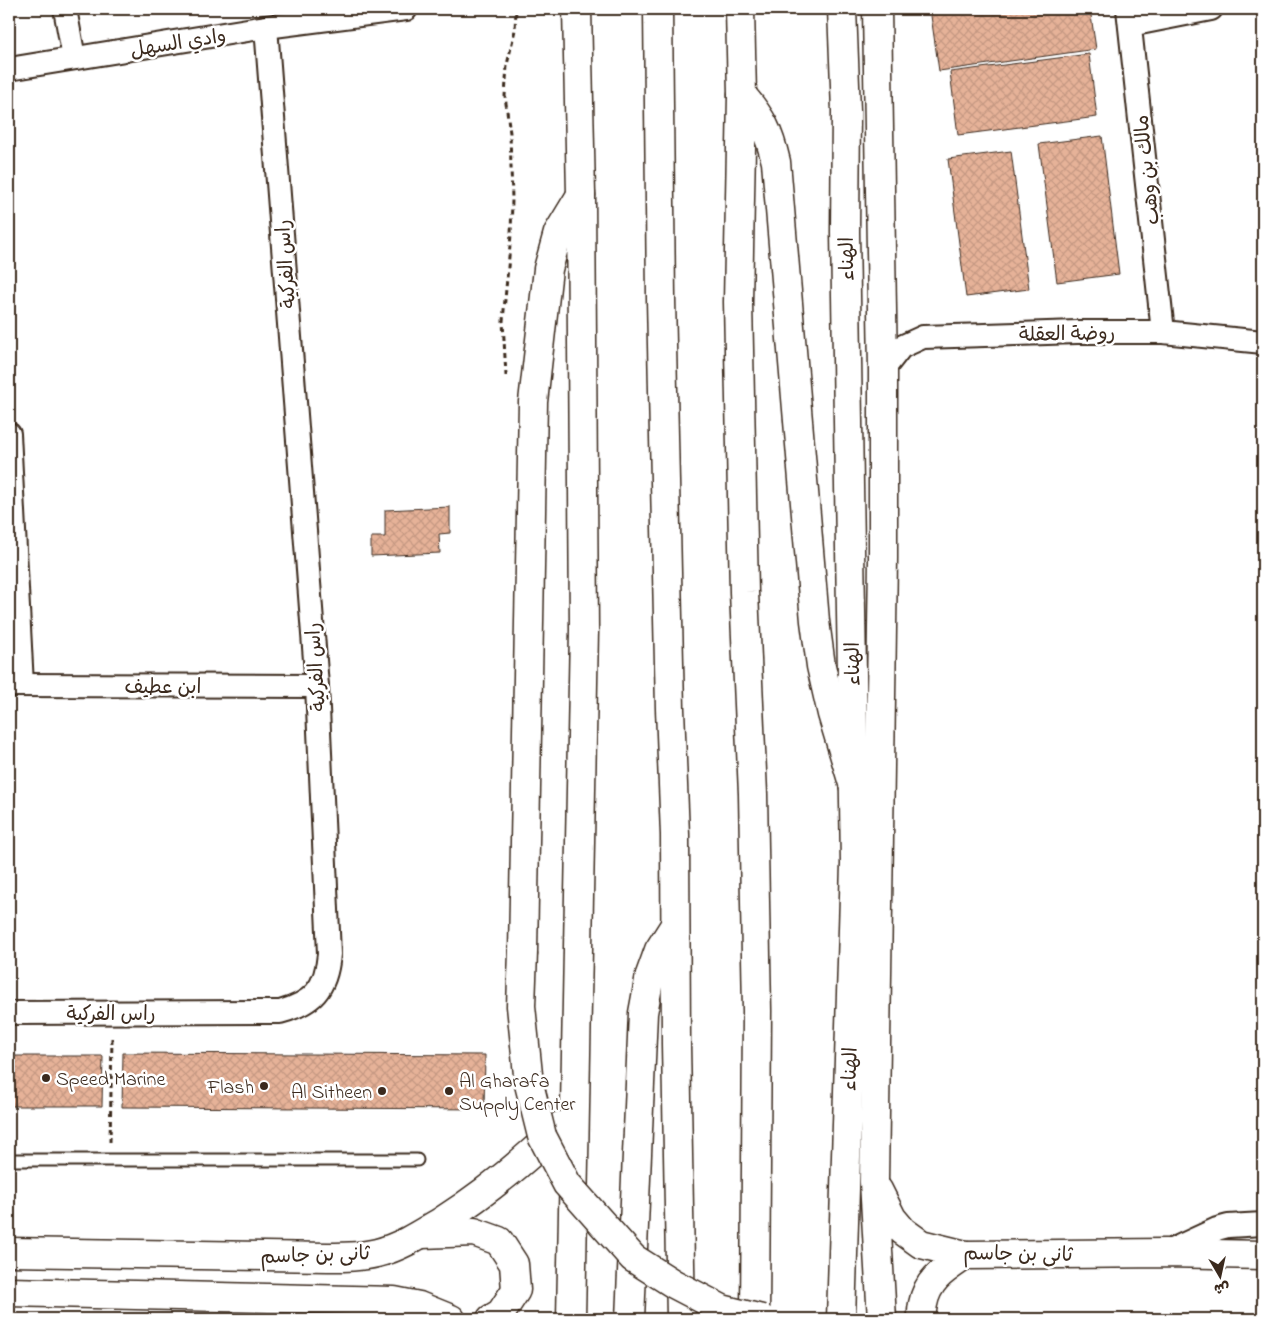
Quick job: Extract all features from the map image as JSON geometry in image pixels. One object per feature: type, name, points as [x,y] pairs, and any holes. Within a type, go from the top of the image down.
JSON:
[{"type":"main road","points":[[571,1319],[584,630],[581,195],[577,9]]},
{"type":"main road","points":[[658,9],[670,709],[675,835],[674,927],[681,1319]]},
{"type":"main road","points":[[740,9],[742,95],[738,312],[744,592],[753,794],[757,1011],[755,1319]]},
{"type":"main road","name":"الهناء","points":[[841,1319],[856,864],[846,232],[846,111],[842,9]]},
{"type":"main road","points":[[877,9],[883,370],[883,558],[874,1182],[882,1319]]},
{"type":"main road","points":[[742,95],[758,114],[770,137],[776,162],[815,621],[821,666],[854,787]]},
{"type":"main road","points":[[581,195],[558,233],[548,269],[533,402],[521,1006],[528,1084],[542,1136],[567,1184],[633,1258],[674,1284],[722,1309],[762,1319]]},
{"type":"main road","points":[[630,1319],[643,1013],[653,966],[659,950],[674,927]]},
{"type":"main road","name":"ثانى بن جاسم","points":[[9,1252],[328,1257],[360,1256],[378,1253],[422,1234],[476,1200],[531,1155],[574,1111]]},
{"type":"main road","name":"ثانى بن جاسم","points":[[874,1182],[892,1218],[903,1231],[921,1244],[966,1255],[1165,1253],[1263,1255]]},
{"type":"main road","points":[[422,1234],[474,1232],[500,1241],[514,1264],[516,1290],[501,1313],[491,1319]]},
{"type":"main road","points":[[923,1319],[922,1314],[926,1291],[940,1273],[966,1255]]},
{"type":"main road","name":"ثانى بن جاسم","points":[[12,1294],[394,1301],[419,1306],[450,1319]]},
{"type":"street","points":[[65,9],[74,58]]},
{"type":"street","name":"وادي السهل","points":[[9,69],[266,28],[406,9]]},
{"type":"street","points":[[1129,17],[1211,9]]},
{"type":"street","name":"مالك بن وهب","points":[[1129,17],[1163,332]]},
{"type":"street","name":"راس الفركية","points":[[9,1013],[280,1012],[296,1008],[310,999],[321,987],[327,971],[329,954],[317,686],[266,28]]},
{"type":"street","name":"روضة العقلة","points":[[883,370],[902,347],[924,337],[1023,333],[1163,332],[1263,342]]},
{"type":"street","points":[[9,434],[15,685]]},
{"type":"street","name":"ابن عطيف","points":[[15,685],[317,686]]},
{"type":"street","name":"ثانى بن جاسم","points":[[1165,1253],[1217,1229],[1228,1226],[1263,1224]]},
{"type":"lane","points":[[9,1160],[417,1160]]},
{"type":"path","points":[[506,382],[504,312],[511,235],[512,199],[510,133],[505,96],[507,71],[516,30],[516,9]]},
{"type":"path","points":[[110,1161],[112,1012]]},
{"type":"building","points":[[930,9],[1090,9],[1096,49],[939,71]]},
{"type":"building","points":[[1089,54],[1097,117],[958,135],[950,72]]},
{"type":"building","points":[[1102,136],[1119,274],[1057,282],[1039,144]]},
{"type":"building","points":[[1011,151],[1029,289],[966,297],[948,159]]},
{"type":"building","points":[[450,507],[450,533],[439,534],[440,553],[371,556],[371,537],[385,537],[385,510]]},
{"type":"building","points":[[123,1053],[485,1055],[484,1109],[122,1107]]},
{"type":"building","points":[[9,1056],[103,1056],[102,1106],[9,1106]]},
{"type":"place","name":"Speed Marine","points":[[46,1078]]},
{"type":"place","name":"Flash","points":[[264,1086]]},
{"type":"place","name":"Al Sitheen","points":[[382,1091]]},
{"type":"place","name":"Al Gharafa Supply Center","points":[[449,1091]]}]
